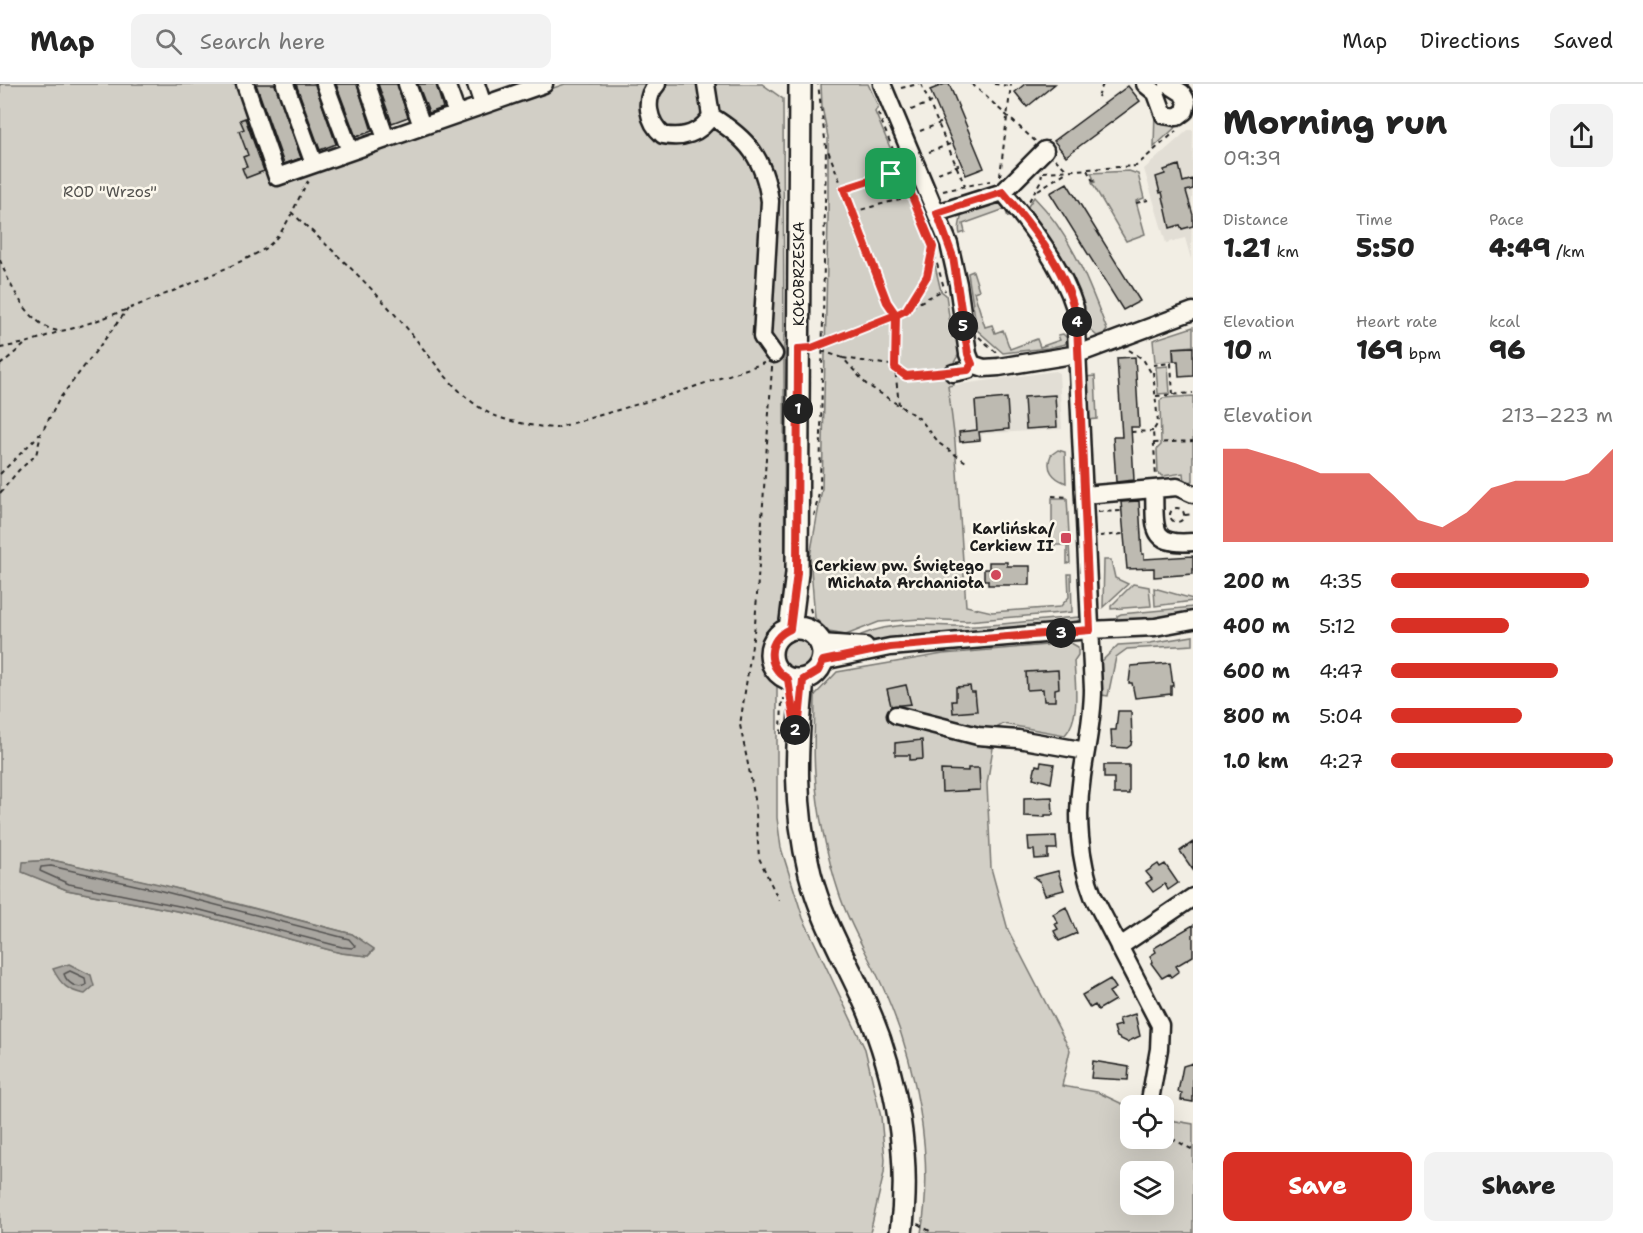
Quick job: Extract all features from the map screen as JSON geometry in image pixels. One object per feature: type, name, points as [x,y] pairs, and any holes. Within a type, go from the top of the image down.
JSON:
[{"type":"main road","name":"KOŁOBRZESKA","points":[[809,87],[805,348],[797,573],[813,639]]},
{"type":"main road","points":[[778,636],[813,639],[818,671],[796,679],[776,670],[771,657],[774,642],[778,636]]},
{"type":"main road","points":[[796,679],[798,801],[810,874],[829,930],[873,1021],[893,1089],[900,1127],[907,1227]]},
{"type":"street","points":[[245,84],[277,177],[483,105],[522,88],[544,84]]},
{"type":"street","points":[[285,84],[320,162]]},
{"type":"street","points":[[325,84],[350,151]]},
{"type":"street","points":[[367,84],[386,139]]},
{"type":"street","points":[[406,84],[422,126]]},
{"type":"street","points":[[446,84],[457,114]]},
{"type":"street","points":[[476,84],[483,105]]},
{"type":"street","points":[[657,84],[651,91],[649,108],[652,122],[663,135],[688,135],[704,126],[711,117],[706,84]]},
{"type":"street","points":[[882,84],[937,213],[953,257],[968,354],[972,364]]},
{"type":"street","points":[[1145,84],[1156,93],[1164,115],[1177,117],[1185,111],[1187,102],[1182,93],[1168,84]]},
{"type":"street","points":[[711,117],[743,138],[755,153],[767,183],[770,201],[762,337],[774,354]]},
{"type":"street","points":[[937,213],[1006,183],[1045,150]]},
{"type":"street","points":[[1006,183],[1022,215],[1070,293],[1076,317],[1078,354],[1076,496],[1090,630],[1094,703],[1080,793],[1083,857],[1091,891],[1160,1025],[1159,1049],[1151,1095]]},
{"type":"street","points":[[972,364],[991,368],[1078,354],[1193,311]]},
{"type":"street","points":[[953,373],[968,370],[972,364]]},
{"type":"street","points":[[1076,496],[1181,487],[1193,494]]},
{"type":"street","points":[[1155,489],[1156,524],[1159,535],[1168,543],[1193,543]]},
{"type":"street","points":[[813,639],[890,647],[1090,630],[1155,627],[1193,620]]},
{"type":"street","points":[[896,715],[978,736],[1086,751]]},
{"type":"street","points":[[1119,947],[1193,897]]},
{"type":"path","points":[[813,520],[820,489],[826,133],[819,107],[809,87],[818,84]]},
{"type":"path","points":[[901,88],[920,84],[965,186]]},
{"type":"path","points":[[972,84],[1068,171]]},
{"type":"path","points":[[945,190],[1006,183],[1006,114],[1010,85],[994,84]]},
{"type":"path","points":[[1098,97],[1103,84]]},
{"type":"path","points":[[910,110],[935,101]]},
{"type":"path","points":[[880,109],[878,114],[933,247],[943,290],[948,293]]},
{"type":"path","points":[[920,131],[943,122]]},
{"type":"path","points":[[1036,191],[1068,171],[1136,166],[1181,127]]},
{"type":"path","points":[[929,152],[953,143]]},
{"type":"path","points":[[826,147],[887,302],[896,315],[895,368],[899,405]]},
{"type":"path","points":[[1022,215],[1041,182],[1045,150]]},
{"type":"path","points":[[0,348],[26,343],[128,309],[224,269],[267,248],[284,228],[320,162]]},
{"type":"path","points":[[938,172],[961,164]]},
{"type":"path","points":[[1087,170],[1094,183]]},
{"type":"path","points":[[844,189],[902,172]]},
{"type":"path","points":[[853,212],[912,196]]},
{"type":"path","points":[[1137,203],[1148,200]]},
{"type":"path","points":[[291,212],[375,291],[455,387],[486,412],[538,427],[556,428],[665,397],[769,361],[774,354]]},
{"type":"path","points":[[906,310],[927,276],[933,247]]},
{"type":"path","points":[[0,260],[10,287],[27,310],[46,327],[61,331]]},
{"type":"path","points":[[0,276],[6,276]]},
{"type":"path","points":[[805,348],[896,315],[943,290]]},
{"type":"path","points":[[0,493],[19,470],[36,455],[42,432],[60,398],[128,309]]},
{"type":"path","points":[[973,332],[1001,357]]},
{"type":"path","points":[[0,365],[26,343]]},
{"type":"path","points":[[805,348],[823,350],[843,357],[890,364],[906,376],[953,373]]},
{"type":"path","points":[[1126,349],[1143,360],[1154,378]]},
{"type":"path","points":[[774,354],[756,616],[740,725],[755,799],[759,858],[779,901]]},
{"type":"path","points":[[843,357],[866,384],[920,419],[940,444],[966,462]]},
{"type":"path","points":[[1153,365],[1171,363],[1173,395]]},
{"type":"path","points":[[1153,372],[1158,423],[1153,431],[1155,489]]},
{"type":"path","points":[[1156,396],[1193,393]]},
{"type":"path","points":[[1131,432],[1153,431]]},
{"type":"path","points":[[0,474],[42,432]]},
{"type":"path","points":[[1154,443],[1193,441]]},
{"type":"path","points":[[1052,496],[1076,496]]},
{"type":"path","points":[[1185,514],[1184,519],[1179,523],[1173,522],[1170,517],[1172,510],[1176,508],[1185,514],[1193,514]]},
{"type":"path","points":[[1098,512],[1122,511]]},
{"type":"path","points":[[1100,536],[1123,534]]},
{"type":"path","points":[[810,606],[813,639]]},
{"type":"path","points":[[1174,1140],[1193,1150]]},
{"type":"path","points":[[907,1227],[933,1233]]},
{"type":"shaded area","points":[[1188,130],[1193,130],[1191,259],[1185,238],[1166,243],[1144,169]]},
{"type":"shaded area","points":[[1056,371],[1059,373],[1062,429],[982,434],[982,440],[955,442],[948,386]]},
{"type":"green space","name":"ROD \"Wrzos\"","points":[[0,84],[237,84],[270,184],[565,84],[762,84],[783,99],[785,622],[770,636],[765,650],[765,658],[777,684],[777,818],[781,848],[803,918],[865,1049],[881,1117],[884,1173],[870,1233],[0,1233]],"holes":[[[52,860],[200,894],[352,934],[374,950],[368,956],[341,953],[203,916],[67,890],[23,872],[24,862]]]},
{"type":"green space","points":[[821,84],[868,84],[878,106],[875,112],[928,237],[941,291],[946,295],[952,337],[959,337],[960,352],[952,366],[954,385],[948,386],[955,442],[966,606],[992,612],[1060,607],[1069,597],[1068,574],[1071,574],[1072,612],[967,621],[920,619],[879,622],[846,635],[829,632],[815,618],[810,556],[822,489],[828,218],[828,137],[822,107]]},
{"type":"green space","points":[[1143,88],[1179,124],[1154,147],[1155,110]]},
{"type":"green space","points":[[1129,171],[1138,174],[1144,198],[1136,201],[1145,234],[1126,241],[1092,183],[1095,182],[1091,173]]},
{"type":"green space","points":[[1034,197],[1047,211],[1078,260],[1107,330],[1105,333],[1097,336],[1088,328],[1082,329],[1025,211]]},
{"type":"green space","points":[[1001,201],[1012,216],[1008,217],[1005,209],[963,224],[965,232],[960,234],[961,211]]},
{"type":"green space","points":[[973,271],[979,290],[974,292],[985,327],[992,325],[995,333],[1003,330],[1010,349],[1037,339],[1040,347],[1060,340],[1058,335],[1063,334],[1067,338],[1065,344],[1003,353],[977,330],[968,273]]},
{"type":"green space","points":[[1193,327],[1193,346],[1173,348],[1173,361],[1155,362],[1153,340]]},
{"type":"green space","points":[[1168,366],[1170,393],[1158,394],[1156,367]]},
{"type":"green space","points":[[1095,376],[1097,419],[1087,420],[1085,377]]},
{"type":"green space","points":[[1193,396],[1193,481],[1184,483],[1183,473],[1163,476],[1158,473],[1157,449],[1161,445],[1160,401],[1163,398]]},
{"type":"green space","points":[[1058,450],[1065,452],[1066,483],[1054,476],[1049,465],[1051,455]]},
{"type":"green space","points":[[1052,498],[1067,498],[1069,534],[1065,535],[1065,542],[1069,543],[1070,563],[1067,564],[1067,545],[1052,545]]},
{"type":"green space","points":[[1104,560],[1111,560],[1115,578],[1128,584],[1103,607]]},
{"type":"green space","points":[[1133,584],[1149,587],[1151,606],[1111,609],[1111,606]]},
{"type":"green space","points":[[1154,588],[1193,599],[1193,601],[1155,606]]},
{"type":"green space","points":[[1193,607],[1193,614],[1117,623],[1117,616],[1121,614]]},
{"type":"green space","points":[[1081,617],[1075,624],[880,641],[853,639],[868,632],[898,626],[975,626]]},
{"type":"green space","points":[[797,635],[810,641],[816,654],[810,667],[797,673],[784,667],[778,654],[784,641]]},
{"type":"green space","points":[[1193,636],[1193,645],[1127,649],[1116,657],[1108,696],[1102,695],[1101,662],[1118,645],[1150,643]]},
{"type":"green space","points":[[1071,643],[1078,647],[1078,655],[1074,661],[1075,710],[1070,728],[1065,735],[1003,724],[992,731],[898,707],[894,724],[993,748],[987,784],[991,868],[1008,930],[1070,1050],[1062,1086],[1097,1092],[1120,1103],[1120,1149],[1174,1149],[1174,1121],[1193,1124],[1193,1233],[921,1233],[926,1173],[924,1142],[914,1079],[896,1020],[839,893],[820,818],[814,754],[815,695],[837,672],[943,654]]},
{"type":"water","points":[[52,860],[163,885],[352,934],[374,949],[368,956],[341,953],[203,916],[67,890],[22,872],[23,862]]},
{"type":"water","points":[[69,964],[91,975],[94,986],[85,994],[66,986],[53,969]]},
{"type":"building","points":[[256,84],[275,84],[301,158],[284,164]]},
{"type":"building","points":[[296,84],[315,84],[336,144],[320,150]]},
{"type":"building","points":[[336,84],[357,84],[372,131],[356,137]]},
{"type":"building","points":[[378,84],[397,84],[408,117],[392,123]]},
{"type":"building","points":[[418,84],[436,84],[443,108],[429,113]]},
{"type":"building","points":[[949,84],[984,168],[966,175],[930,90]]},
{"type":"building","points":[[1025,84],[1055,84],[1027,107],[1015,92]]},
{"type":"building","points":[[1128,86],[1140,101],[1066,156],[1054,141]]},
{"type":"building","points":[[245,118],[264,171],[246,178],[242,168],[247,167],[243,157],[248,155],[239,131],[244,129],[240,120]]},
{"type":"building","points":[[1179,165],[1183,182],[1193,179],[1193,189],[1186,191],[1193,215],[1193,226],[1182,229],[1180,225],[1170,228],[1162,192],[1160,193],[1156,177],[1165,174],[1164,170]]},
{"type":"building","points":[[1067,183],[1140,301],[1123,310],[1050,193]]},
{"type":"building","points":[[1193,347],[1193,376],[1179,377],[1178,361],[1174,361],[1173,348]]},
{"type":"building","points":[[1135,357],[1139,427],[1131,427],[1134,480],[1116,482],[1113,437],[1122,437],[1117,358]]},
{"type":"building","points":[[1055,395],[1057,427],[1026,429],[1024,397]]},
{"type":"building","points":[[1007,398],[1009,429],[979,432],[980,440],[960,442],[959,432],[977,430],[975,401]]},
{"type":"building","points":[[1139,501],[1144,559],[1193,556],[1193,574],[1154,577],[1154,568],[1127,569],[1121,502]]},
{"type":"building","points":[[989,562],[1007,562],[1007,566],[1030,566],[1030,585],[988,585],[988,580],[984,580],[984,569],[989,569]]},
{"type":"building","points":[[1170,663],[1173,686],[1171,686],[1171,694],[1135,698],[1132,683],[1129,683],[1131,666]]},
{"type":"building","points":[[1058,670],[1059,688],[1055,689],[1055,701],[1044,701],[1043,689],[1027,690],[1026,672]]},
{"type":"building","points":[[906,685],[911,704],[891,706],[887,689]]},
{"type":"building","points":[[970,686],[971,692],[975,692],[977,711],[953,713],[952,701],[956,701],[956,687]]},
{"type":"building","points":[[1118,711],[1131,711],[1132,739],[1131,745],[1127,748],[1112,747],[1111,730],[1116,730]]},
{"type":"building","points":[[922,740],[923,759],[910,760],[910,755],[895,755],[895,743]]},
{"type":"building","points":[[1041,762],[1054,764],[1051,783],[1033,778],[1036,765],[1040,766]]},
{"type":"building","points":[[1104,765],[1129,765],[1129,794],[1114,794],[1114,778],[1104,778]]},
{"type":"building","points":[[968,768],[979,768],[980,790],[942,792],[941,770],[968,771]]},
{"type":"building","points":[[1052,797],[1053,815],[1024,816],[1024,798]]},
{"type":"building","points":[[1056,836],[1057,849],[1048,849],[1048,858],[1035,859],[1034,850],[1029,850],[1028,837]]},
{"type":"building","points":[[1193,842],[1193,870],[1180,851]]},
{"type":"building","points":[[1158,864],[1160,867],[1165,864],[1178,883],[1168,890],[1165,884],[1153,892],[1146,883],[1152,879],[1146,872]]},
{"type":"building","points":[[1058,871],[1064,890],[1045,895],[1040,882],[1034,877]]},
{"type":"building","points":[[1066,907],[1077,933],[1059,941],[1054,931],[1058,929],[1055,924],[1058,923],[1053,914]]},
{"type":"building","points":[[1193,925],[1193,956],[1176,966],[1179,971],[1171,977],[1169,974],[1162,978],[1151,963],[1153,962],[1150,956],[1156,952],[1154,948]]},
{"type":"building","points":[[1110,979],[1116,988],[1109,992],[1115,1000],[1098,1010],[1095,1005],[1090,1008],[1082,995]]},
{"type":"building","points":[[1135,1014],[1140,1036],[1127,1042],[1117,1037],[1114,1027],[1121,1025],[1119,1019]]},
{"type":"building","points":[[1093,1061],[1129,1067],[1128,1080],[1091,1078]]},
{"type":"building","points":[[1193,1063],[1193,1102],[1181,1100],[1182,1093],[1178,1092],[1183,1066]]},
{"type":"place","name":"Karlińska/ Cerkiew II","points":[[1066,538]]},
{"type":"place","name":"Cerkiew pw. Świętego Michała Archanioła","points":[[996,575]]},
{"type":"route","points":[[891,174],[844,189],[887,302],[896,315],[895,368],[906,376],[953,373],[968,370],[972,364],[968,354],[953,257],[937,213],[1003,192],[1024,217],[1042,244],[1070,293],[1077,324],[1090,630],[890,647],[823,661],[814,675],[803,680],[797,740],[788,679],[776,670],[771,657],[774,642],[778,636],[790,629],[797,573],[798,349],[812,348],[896,315],[906,310],[927,276],[933,247],[902,172],[891,174]]}]
